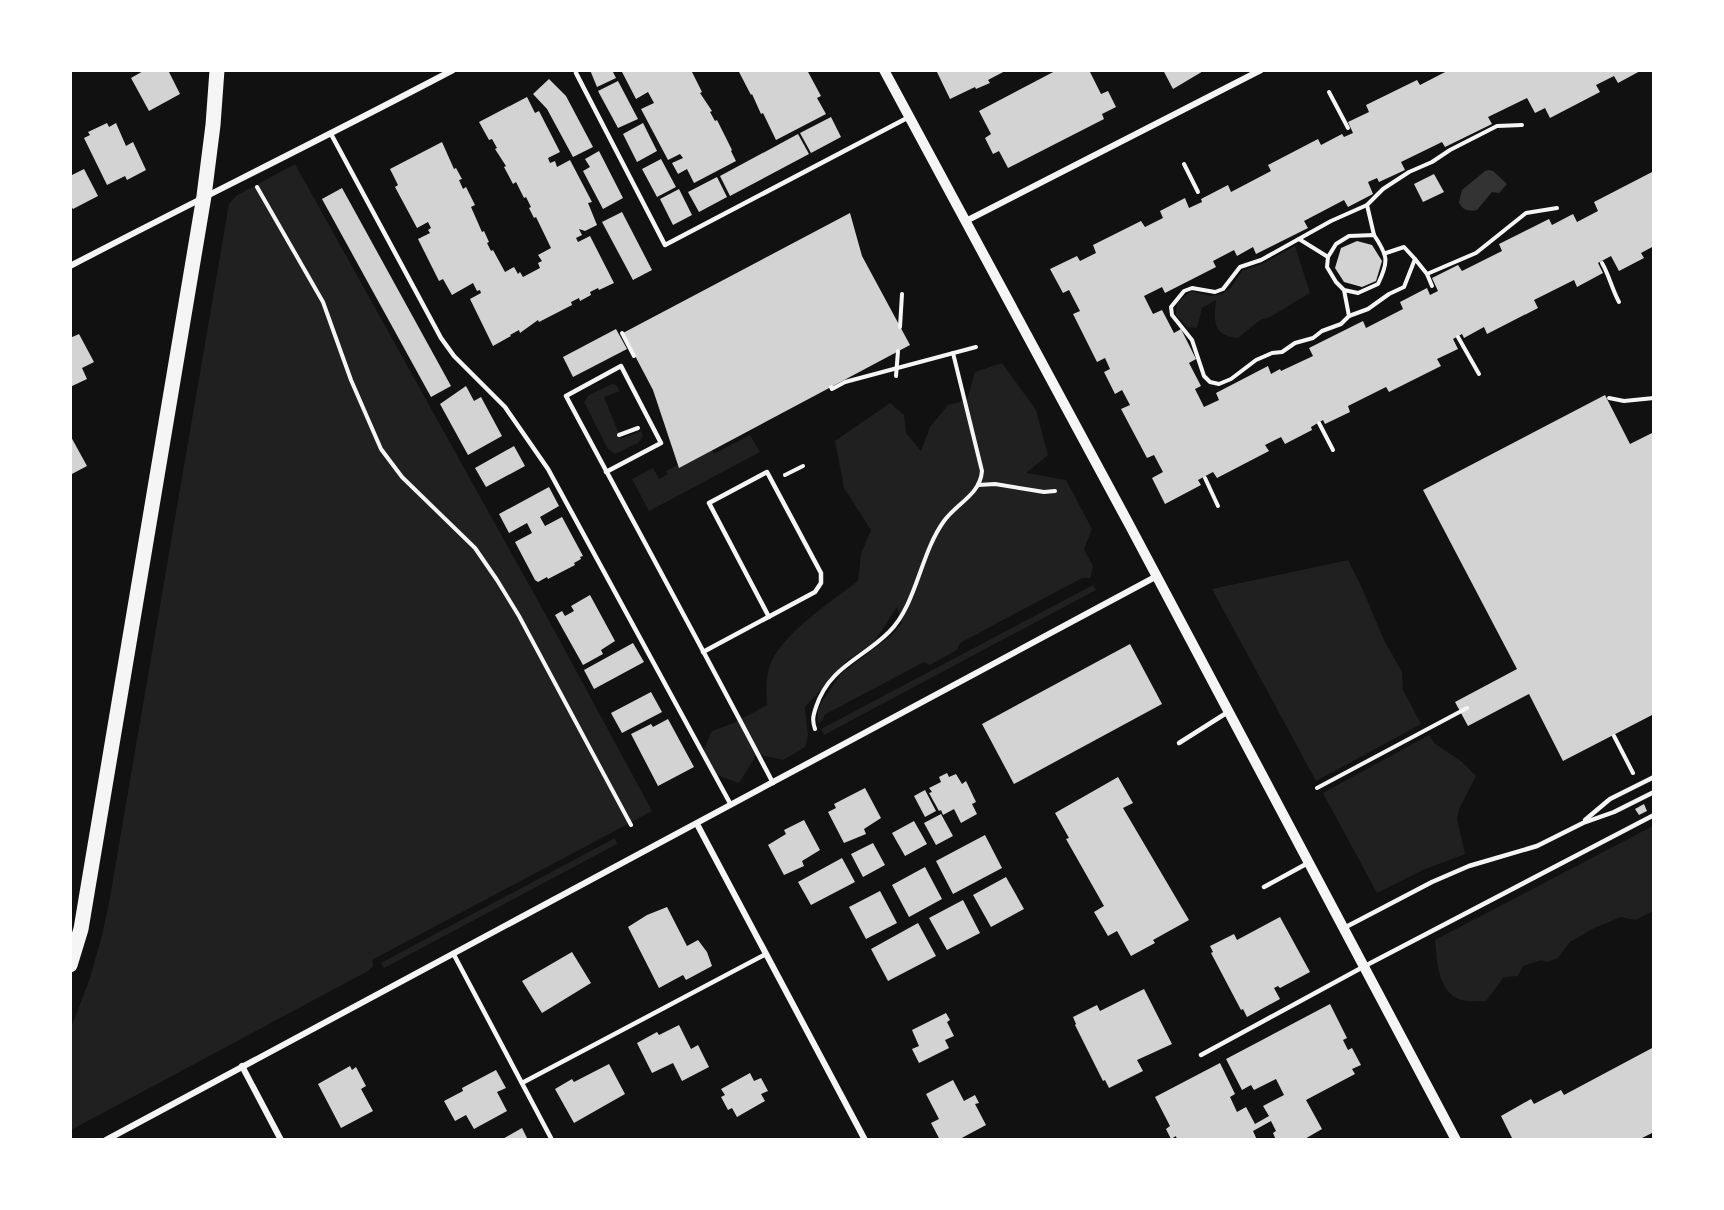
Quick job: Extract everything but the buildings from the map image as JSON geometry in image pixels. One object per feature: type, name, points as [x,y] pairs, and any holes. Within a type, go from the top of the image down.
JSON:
[{"type":"main road","points":[[70,965],[81,929],[204,196],[217,70]]},
{"type":"street","points":[[70,266],[453,70]]},
{"type":"street","points":[[884,70],[1157,576],[1456,1140]]},
{"type":"street","points":[[966,221],[1261,70]]},
{"type":"street","points":[[106,1140],[1157,576]]},
{"type":"street","points":[[697,824],[865,1140]]},
{"type":"street","points":[[242,1066],[282,1140]]},
{"type":"lane","points":[[576,73],[665,245],[909,117]]},
{"type":"lane","points":[[331,134],[441,338],[454,356],[505,407],[548,469],[731,805]]},
{"type":"lane","points":[[606,472],[662,443],[621,366],[566,396],[606,472],[773,783]]},
{"type":"lane","points":[[703,652],[815,592],[819,588],[821,573],[767,472],[709,503],[769,616]]},
{"type":"lane","points":[[1179,743],[1228,712]]},
{"type":"lane","points":[[1582,823],[1610,799],[1653,777]]},
{"type":"lane","points":[[1343,929],[1432,882],[1469,866],[1537,846],[1582,823],[1614,812],[1653,792]]},
{"type":"lane","points":[[1201,1055],[1653,815]]},
{"type":"lane","points":[[1264,887],[1308,863]]},
{"type":"lane","points":[[453,953],[552,1140]]},
{"type":"lane","points":[[522,1083],[766,954]]},
{"type":"path","points":[[1329,92],[1348,128]]},
{"type":"path","points":[[1415,258],[1404,287],[1313,338],[1295,343],[1282,352],[1272,353],[1256,360],[1231,379],[1219,384],[1210,382],[1204,376],[1192,340],[1172,315],[1170,307],[1184,291],[1192,288],[1215,292],[1223,289],[1240,267],[1261,260],[1331,221],[1367,205],[1383,189],[1450,150],[1497,126],[1522,125]]},
{"type":"path","points":[[1184,164],[1198,192]]},
{"type":"path","points":[[256,185],[323,302],[351,380],[381,449],[402,477],[475,548],[497,580],[632,825]]},
{"type":"path","points":[[1367,205],[1374,235],[1386,253],[1385,268],[1378,284],[1358,293],[1344,290],[1335,282],[1328,267],[1328,257],[1336,244],[1349,236],[1374,235]]},
{"type":"path","points":[[1428,274],[1476,253],[1526,213],[1557,208]]},
{"type":"path","points":[[1299,239],[1328,257]]},
{"type":"path","points":[[1386,253],[1404,247],[1428,274],[1432,286]]},
{"type":"path","points":[[1602,262],[1619,302]]},
{"type":"path","points":[[1344,290],[1349,316]]},
{"type":"path","points":[[900,327],[902,294]]},
{"type":"path","points":[[1458,337],[1479,374]]},
{"type":"path","points":[[831,387],[832,389],[845,382],[976,347]]},
{"type":"path","points":[[896,376],[898,351]]},
{"type":"path","points":[[815,729],[812,719],[826,684],[851,660],[889,632],[901,618],[935,535],[945,519],[976,490],[978,485],[982,471],[954,352]]},
{"type":"path","points":[[1609,398],[1624,401],[1653,398]]},
{"type":"path","points":[[1319,423],[1333,450]]},
{"type":"path","points":[[620,435],[639,427]]},
{"type":"path","points":[[785,475],[803,466]]},
{"type":"path","points":[[1205,478],[1218,506]]},
{"type":"path","points":[[978,485],[995,484],[1044,492],[1055,491]]},
{"type":"path","points":[[1317,788],[1467,708]]},
{"type":"path","points":[[1614,736],[1638,784]]},
{"type":"shaded area","points":[[295,164],[652,811],[372,960],[373,966],[368,971],[71,1130],[71,1028],[90,978],[109,903],[229,204],[236,196]]},
{"type":"shaded area","points":[[1489,170],[1507,184],[1499,193],[1492,192],[1477,210],[1464,209],[1459,202],[1462,190]]},
{"type":"shaded area","points":[[1295,246],[1310,293],[1270,317],[1260,320],[1238,338],[1230,337],[1219,330],[1215,320],[1216,300],[1202,308],[1197,328],[1187,327],[1176,315],[1177,303],[1191,291],[1210,296],[1222,294],[1230,289],[1242,271],[1264,263]]},
{"type":"shaded area","points":[[1002,363],[1036,410],[1048,455],[1026,473],[1066,480],[1092,529],[1084,549],[1093,566],[1090,578],[1082,578],[960,643],[957,650],[930,665],[924,662],[824,715],[823,720],[818,723],[818,711],[823,700],[841,674],[892,635],[902,623],[897,607],[874,642],[848,660],[805,707],[808,736],[805,747],[783,760],[757,754],[739,783],[711,773],[702,754],[712,731],[734,723],[767,705],[766,686],[769,668],[783,643],[807,620],[858,581],[861,554],[871,530],[844,488],[835,441],[890,403],[904,415],[906,433],[921,451],[930,427],[948,405],[967,400],[975,372]]},
{"type":"shaded area","points":[[612,384],[616,385],[620,391],[604,397],[621,439],[641,431],[643,436],[638,443],[615,454],[608,449],[584,402],[589,395]]},
{"type":"shaded area","points":[[750,435],[760,452],[649,511],[632,479],[653,468],[659,479],[668,474],[666,471],[678,465],[679,467],[712,450],[714,454]]},
{"type":"shaded area","points":[[1348,560],[1384,640],[1402,672],[1403,690],[1421,724],[1316,781],[1212,589]]},
{"type":"shaded area","points":[[1093,585],[1096,590],[824,735],[821,729]]},
{"type":"shaded area","points":[[1429,735],[1434,743],[1462,762],[1476,776],[1459,809],[1457,819],[1465,854],[1423,870],[1377,893],[1323,793]]},
{"type":"shaded area","points":[[1653,826],[1653,911],[1635,920],[1621,917],[1594,928],[1570,942],[1558,958],[1547,962],[1541,960],[1523,966],[1518,976],[1504,977],[1486,1001],[1461,1000],[1447,990],[1440,974],[1435,940]]},
{"type":"shaded area","points":[[615,838],[617,844],[384,968],[381,963]]}]
